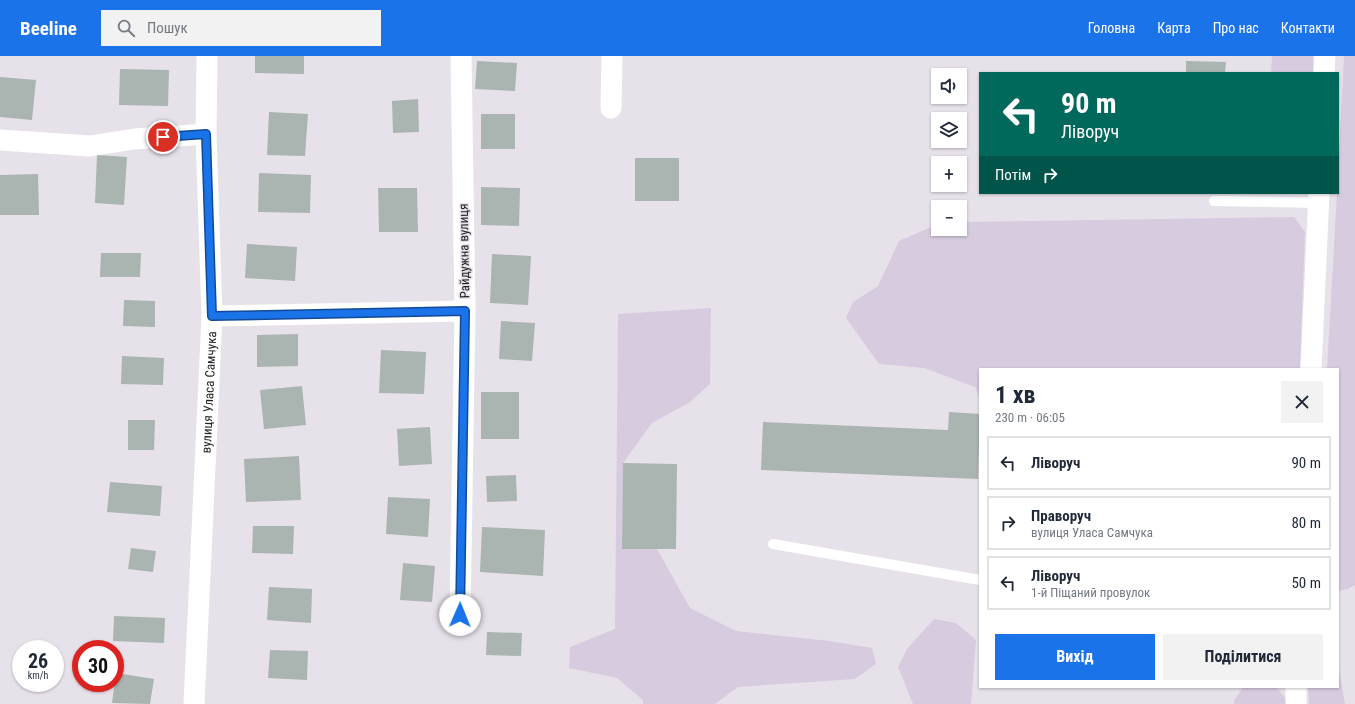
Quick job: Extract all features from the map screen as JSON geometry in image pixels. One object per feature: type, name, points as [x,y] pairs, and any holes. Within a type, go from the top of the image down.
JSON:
[{"type":"street","name":"вулиця Уласа Самчука","points":[[194,704],[212,316],[206,134],[207,56]]},
{"type":"street","name":"Райдужна вулиця","points":[[460,615],[465,311],[461,56]]},
{"type":"street","points":[[611,108],[612,56]]},
{"type":"street","points":[[1324,72],[1325,56]]},
{"type":"street","points":[[0,140],[90,146],[134,139],[206,134]]},
{"type":"street","points":[[1311,368],[1319,198]]},
{"type":"street","points":[[212,316],[465,311]]},
{"type":"street","points":[[1296,688],[1296,704]]},
{"type":"lane","points":[[1214,201],[1319,198]]},
{"type":"lane","points":[[773,544],[979,580]]},
{"type":"shaded area","points":[[1272,56],[1313,56],[1313,72],[1271,72]]},
{"type":"shaded area","points":[[1344,56],[1355,56],[1355,585],[1348,589],[1339,591],[1339,368],[1327,368],[1337,194],[1339,194],[1339,153]]},
{"type":"shaded area","points":[[1294,217],[1305,232],[1300,368],[979,368],[979,397],[975,387],[924,368],[879,364],[846,318],[853,302],[878,286],[899,241],[931,227],[931,236],[967,236],[967,222]]},
{"type":"shaded area","points":[[711,308],[710,384],[690,402],[652,423],[623,463],[622,549],[657,549],[690,608],[736,631],[829,641],[872,648],[876,664],[855,679],[738,687],[715,704],[643,704],[643,700],[617,678],[569,668],[570,647],[615,629],[618,314]]},
{"type":"shaded area","points":[[934,619],[956,623],[976,640],[971,704],[913,704],[898,667],[907,649]]},
{"type":"shaded area","points":[[1339,671],[1345,704],[1309,704],[1308,688],[1339,688]]},
{"type":"shaded area","points":[[1242,688],[1277,688],[1287,700],[1287,704],[1234,704],[1234,701]]},
{"type":"building","points":[[255,56],[304,56],[304,74],[255,73]]},
{"type":"building","points":[[477,61],[517,63],[515,91],[475,89]]},
{"type":"building","points":[[1186,61],[1226,62],[1225,72],[1186,72]]},
{"type":"building","points":[[120,69],[169,70],[168,106],[119,105]]},
{"type":"building","points":[[0,77],[36,80],[32,120],[0,117]]},
{"type":"building","points":[[418,99],[419,132],[393,133],[392,101]]},
{"type":"building","points":[[269,112],[308,114],[305,156],[267,155]]},
{"type":"building","points":[[481,114],[515,114],[515,149],[481,149]]},
{"type":"building","points":[[97,155],[127,157],[124,205],[95,203]]},
{"type":"building","points":[[635,158],[679,158],[679,201],[635,201]]},
{"type":"building","points":[[259,173],[311,175],[310,213],[258,212]]},
{"type":"building","points":[[38,174],[39,215],[0,215],[0,175]]},
{"type":"building","points":[[481,187],[520,188],[519,226],[481,225]]},
{"type":"building","points":[[378,188],[417,188],[418,232],[379,232]]},
{"type":"building","points":[[247,244],[297,247],[295,281],[245,278]]},
{"type":"building","points":[[101,253],[141,253],[140,277],[100,277]]},
{"type":"building","points":[[492,254],[531,256],[528,305],[490,303]]},
{"type":"building","points":[[124,300],[155,301],[155,327],[123,326]]},
{"type":"building","points":[[501,321],[535,323],[532,361],[499,359]]},
{"type":"building","points":[[298,334],[298,366],[257,367],[257,335]]},
{"type":"building","points":[[381,350],[426,352],[424,394],[379,393]]},
{"type":"building","points":[[122,356],[164,358],[163,385],[121,384]]},
{"type":"building","points":[[302,386],[306,425],[264,429],[260,390]]},
{"type":"building","points":[[481,392],[519,392],[519,439],[481,439]]},
{"type":"building","points":[[949,412],[979,414],[978,479],[761,470],[763,422],[948,430]]},
{"type":"building","points":[[128,420],[155,420],[154,450],[128,450]]},
{"type":"building","points":[[430,427],[432,464],[399,466],[397,429]]},
{"type":"building","points":[[299,456],[301,500],[246,502],[244,459]]},
{"type":"building","points":[[623,463],[677,464],[676,549],[622,549]]},
{"type":"building","points":[[516,475],[517,501],[487,502],[486,476]]},
{"type":"building","points":[[110,482],[162,486],[160,516],[107,512]]},
{"type":"building","points":[[388,497],[430,499],[428,537],[386,534]]},
{"type":"building","points":[[253,526],[294,526],[293,554],[252,553]]},
{"type":"building","points":[[482,527],[545,530],[543,576],[480,572]]},
{"type":"building","points":[[131,548],[156,551],[153,572],[128,569]]},
{"type":"building","points":[[403,563],[435,566],[432,602],[400,600]]},
{"type":"building","points":[[269,587],[312,589],[311,623],[267,620]]},
{"type":"building","points":[[114,616],[165,618],[164,643],[113,640]]},
{"type":"building","points":[[487,632],[522,633],[521,656],[486,655]]},
{"type":"building","points":[[270,650],[308,651],[307,680],[268,678]]},
{"type":"building","points":[[124,674],[154,679],[150,704],[112,703],[113,692],[124,692]]},
{"type":"route","points":[[163,137],[206,134],[212,316],[465,311],[460,615]]}]
